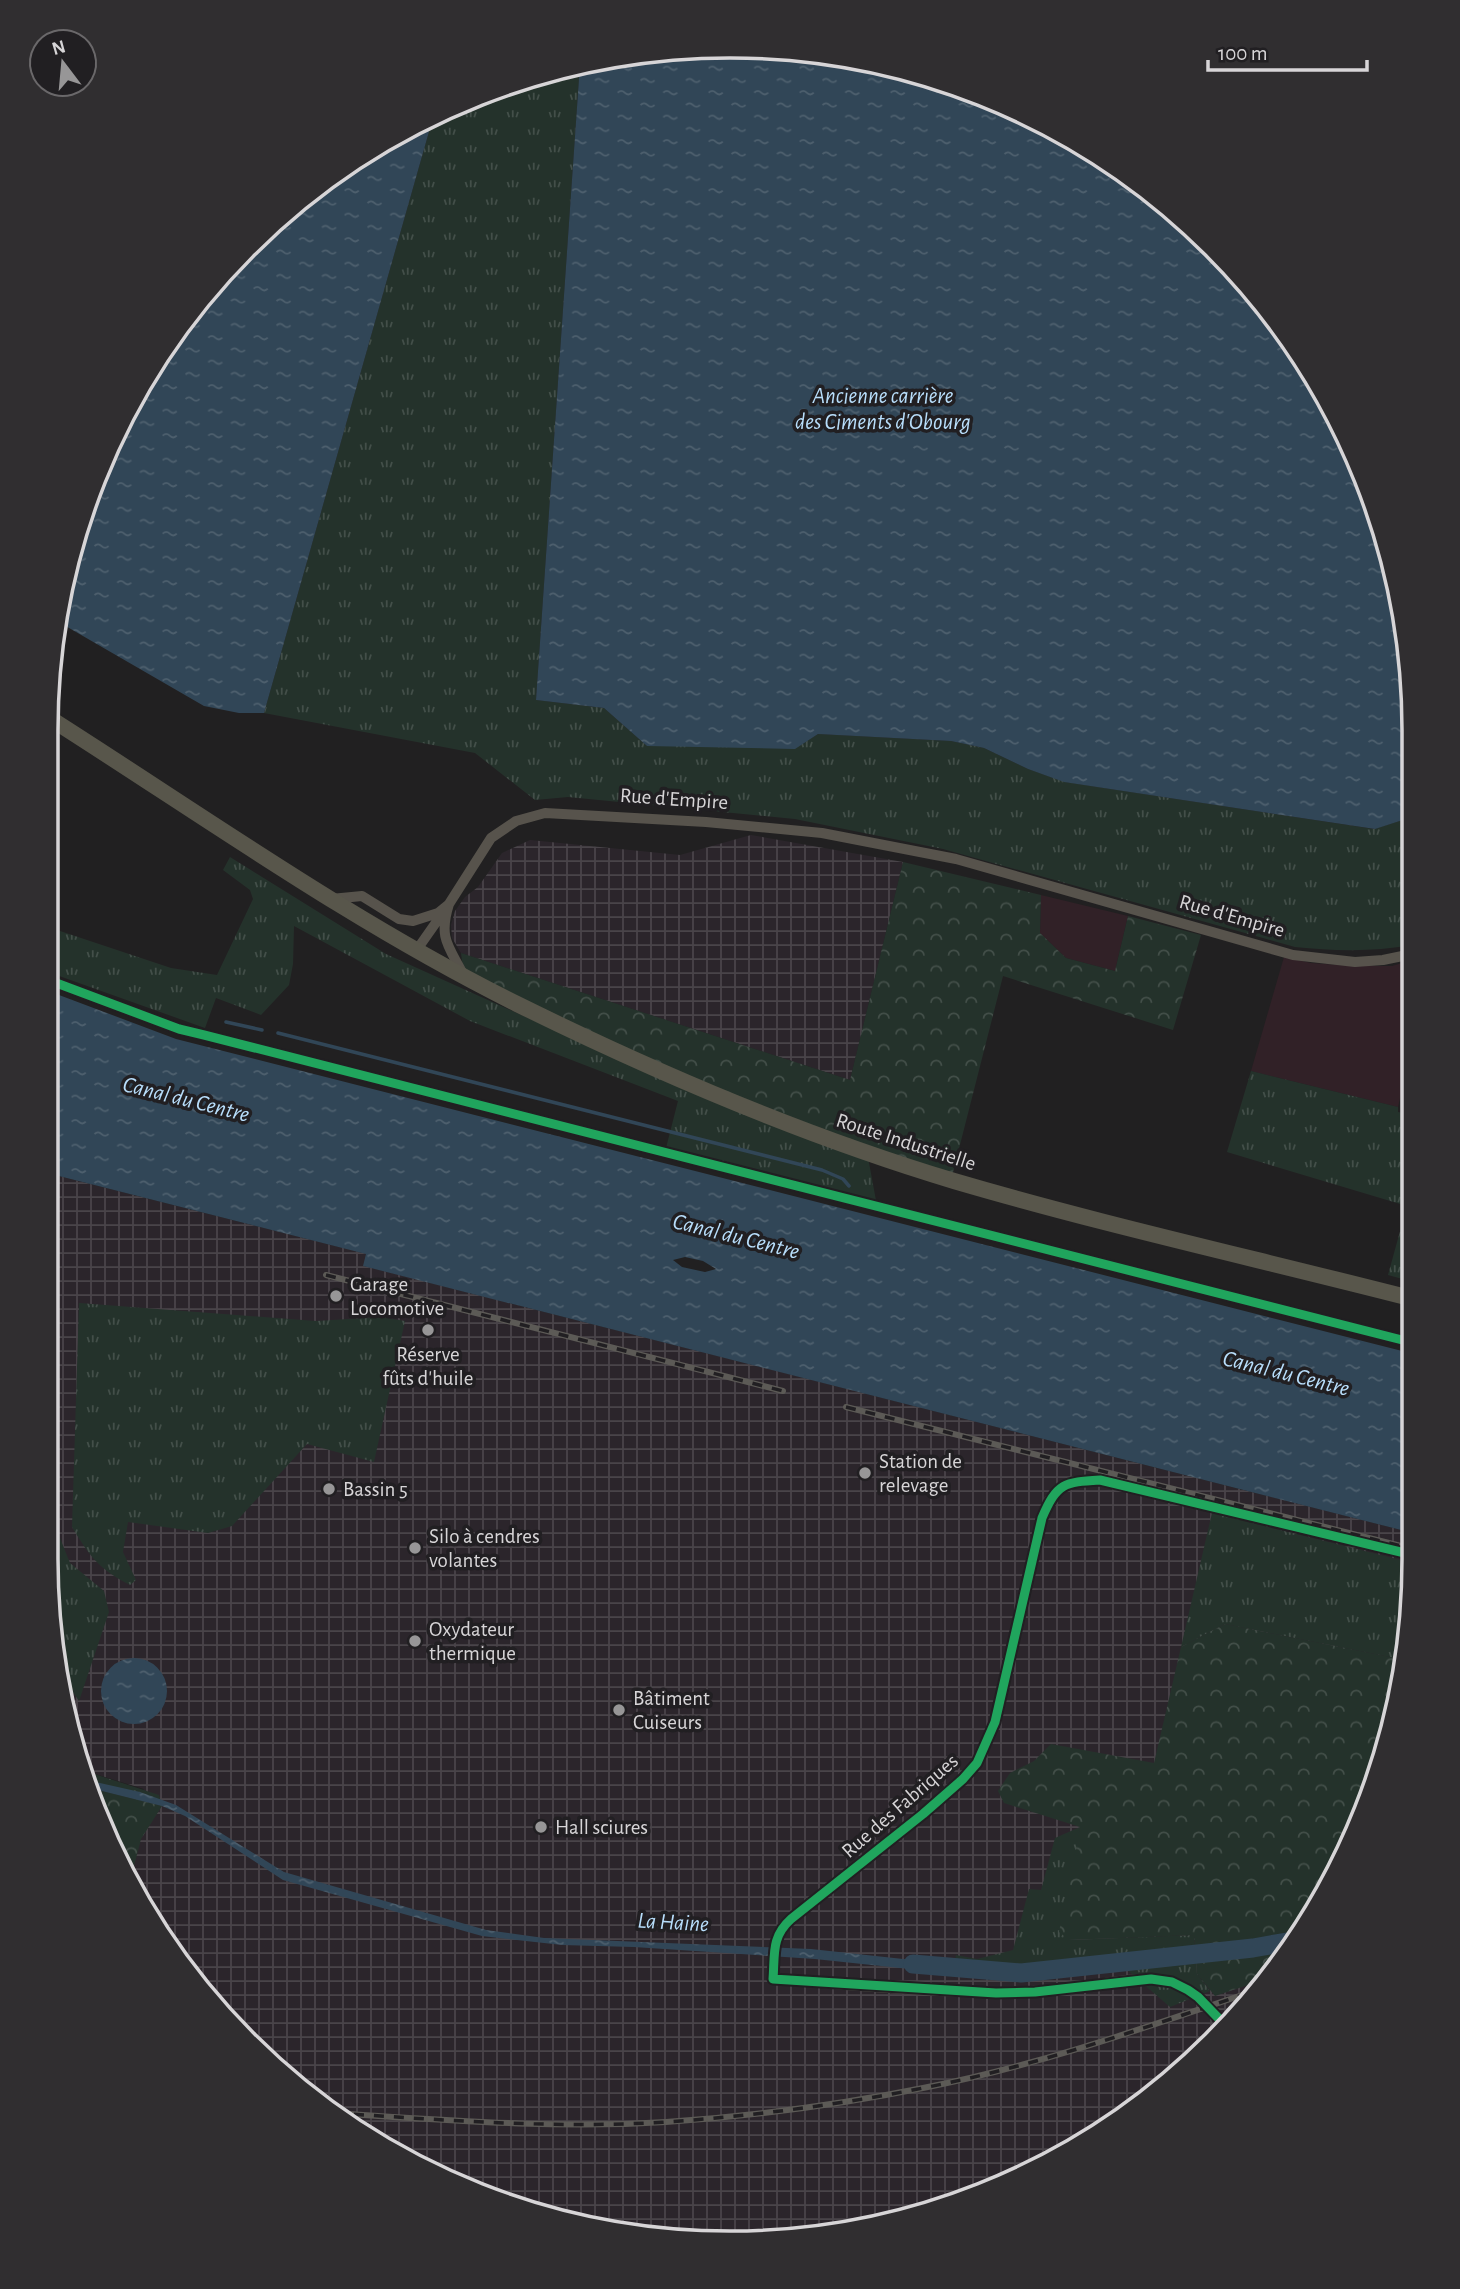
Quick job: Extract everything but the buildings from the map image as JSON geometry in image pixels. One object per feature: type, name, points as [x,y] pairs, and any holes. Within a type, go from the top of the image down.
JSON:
[{"type":"main road","points":[[58,724],[329,900],[416,951]]},
{"type":"main road","name":"Route Industrielle","points":[[416,951],[658,1069],[782,1121],[890,1160],[1030,1202],[1402,1296]]},
{"type":"street","name":"Rue d'Empire","points":[[416,951],[480,854],[497,833],[530,815],[562,813],[822,833],[956,859],[1293,955],[1355,962],[1402,956]]},
{"type":"street","points":[[329,900],[362,896],[399,919],[413,921],[438,913],[449,904]]},
{"type":"street","points":[[449,904],[444,938],[464,976]]},
{"type":"street","name":"Rue des Fabriques","points":[[1219,2019],[1198,1997],[1172,1983],[1151,1979],[1035,1992],[960,1992],[773,1979],[776,1941],[783,1926],[923,1814],[977,1763],[995,1722],[1042,1518],[1049,1500],[1071,1482],[1100,1480],[1402,1552]]},
{"type":"shaded area","points":[[751,835],[903,862],[850,1080],[461,953],[452,938],[451,925],[455,911],[465,897],[478,887],[502,853],[530,840],[680,855]]},
{"type":"shaded area","points":[[1041,895],[1128,916],[1115,971],[1066,958],[1040,933]]},
{"type":"shaded area","points":[[1284,957],[1311,963],[1352,966],[1392,966],[1402,963],[1402,1090],[1398,1107],[1251,1071]]},
{"type":"shaded area","points":[[58,1176],[367,1254],[364,1266],[1402,1530],[1401,1603],[1396,1647],[1389,1690],[1367,1775],[1333,1856],[1312,1895],[1263,1968],[1205,2034],[1173,2064],[1103,2118],[1027,2162],[987,2180],[946,2196],[861,2218],[774,2230],[730,2231],[686,2230],[599,2218],[514,2196],[433,2162],[394,2141],[357,2118],[287,2064],[225,2002],[171,1932],[148,1895],[114,1828],[144,1789],[92,1773],[71,1690],[64,1647],[58,1559]]},
{"type":"green space","points":[[579,76],[536,700],[604,708],[647,746],[799,746],[818,734],[951,741],[984,748],[1028,769],[1065,782],[1374,829],[1402,820],[1402,946],[1354,950],[1295,947],[943,849],[795,819],[568,797],[535,800],[475,753],[264,713],[430,129],[514,93]]},
{"type":"green space","points":[[230,857],[386,954],[681,1087],[867,1152],[877,1206],[665,1152],[678,1101],[470,1021],[294,926],[293,964],[289,985],[261,1015],[216,998],[205,1028],[58,976],[58,930],[171,968],[217,975],[253,899],[250,890],[223,870]]},
{"type":"green space","points":[[903,862],[1041,895],[1040,933],[1066,958],[1115,971],[1128,916],[1201,935],[1173,1030],[1003,976],[951,1180],[782,1121],[464,976],[461,953],[850,1080]]},
{"type":"green space","points":[[1251,1071],[1398,1107],[1398,1112],[1402,1113],[1402,1204],[1227,1152]]},
{"type":"green space","points":[[1402,1224],[1402,1279],[1388,1275]]},
{"type":"green space","points":[[79,1303],[316,1321],[381,1317],[405,1321],[374,1462],[307,1444],[232,1526],[208,1533],[128,1522],[123,1552],[136,1580],[130,1585],[96,1561],[72,1527]]},
{"type":"green space","points":[[1212,1513],[1402,1560],[1401,1603],[1394,1658],[1225,1624],[1181,1647]]},
{"type":"green space","points":[[58,1533],[70,1563],[104,1591],[109,1612],[79,1701],[71,1689],[64,1647],[59,1603]]},
{"type":"green space","points":[[1225,1624],[1394,1658],[1389,1690],[1367,1775],[1333,1856],[1289,1932],[1249,1985],[1215,1996],[1197,1974],[1194,1935],[1069,1940],[1059,1932],[1080,1827],[1004,1803],[998,1791],[1010,1773],[1034,1761],[1051,1744],[1154,1763],[1181,1647]]},
{"type":"green space","points":[[93,1773],[159,1795],[162,1806],[99,1790]]},
{"type":"green space","points":[[99,1790],[162,1806],[141,1839],[134,1868]]},
{"type":"green space","points":[[1080,1827],[1069,1940],[1194,1935],[1197,1974],[1210,1991],[1170,2007],[1126,1969],[1029,1981],[952,1974],[956,1955],[977,1959],[1013,1950],[1029,1889],[1041,1890],[1055,1838]]},
{"type":"water","name":"Ancienne carrière des Ciments d'Obourg","points":[[686,59],[774,59],[818,64],[861,71],[946,93],[1027,127],[1066,148],[1103,171],[1173,225],[1235,287],[1263,321],[1289,357],[1333,433],[1367,514],[1379,556],[1389,599],[1401,686],[1402,820],[1375,829],[1064,782],[1028,769],[984,748],[951,741],[818,734],[795,749],[647,746],[604,708],[536,700],[579,76]]},
{"type":"water","points":[[430,129],[264,713],[239,713],[204,706],[67,627],[81,556],[109,473],[127,433],[171,357],[225,287],[287,225],[321,197],[357,171]]},
{"type":"water","name":"Canal du Centre","points":[[58,995],[176,1039],[1402,1351],[1402,1530],[363,1266],[366,1254],[58,1176]]},
{"type":"water","points":[[134,1658],[147,1660],[162,1673],[167,1691],[165,1704],[152,1719],[134,1724],[121,1722],[106,1709],[101,1691],[103,1678],[116,1663]]},
{"type":"water","points":[[96,1782],[140,1792],[176,1805],[284,1872],[486,1930],[544,1938],[811,1949],[940,1963],[938,1972],[815,1959],[562,1945],[482,1936],[283,1880],[185,1816],[162,1806],[99,1790]]},
{"type":"pier","points":[[685,1257],[703,1261],[716,1269],[705,1272],[682,1267],[673,1260]]},
{"type":"waterway","points":[[226,1022],[262,1030]]},
{"type":"waterway","points":[[278,1033],[822,1170],[843,1179],[849,1186]]},
{"type":"waterway","name":"La Haine","points":[[913,1964],[1021,1973],[1281,1943]]},
{"type":"railway","points":[[326,1275],[783,1391]]},
{"type":"railway","points":[[846,1407],[1402,1546]]},
{"type":"railway","points":[[352,2114],[583,2125],[666,2122],[795,2109],[891,2094],[1008,2069],[1092,2045],[1240,1996]]},
{"type":"cycle path","points":[[58,984],[179,1029],[1402,1340]]},
{"type":"cycle path","points":[[1219,2019],[1188,1990],[1172,1982],[1151,1979],[1035,1992],[996,1993],[773,1979],[775,1946],[780,1932],[791,1919],[923,1814],[977,1763],[995,1722],[1042,1518],[1052,1498],[1063,1487],[1078,1482],[1100,1480],[1402,1552]]},
{"type":"place","name":"Garage Locomotive","points":[[336,1296]]},
{"type":"place","name":"Réserve fûts d'huile","points":[[428,1330]]},
{"type":"place","name":"Station de relevage","points":[[865,1473]]},
{"type":"place","name":"Bassin 5","points":[[329,1489]]},
{"type":"place","name":"Silo à cendres volantes","points":[[415,1548]]},
{"type":"place","name":"Oxydateur thermique","points":[[415,1641]]},
{"type":"place","name":"Bâtiment Cuiseurs","points":[[619,1710]]},
{"type":"place","name":"Hall sciures","points":[[541,1827]]}]
